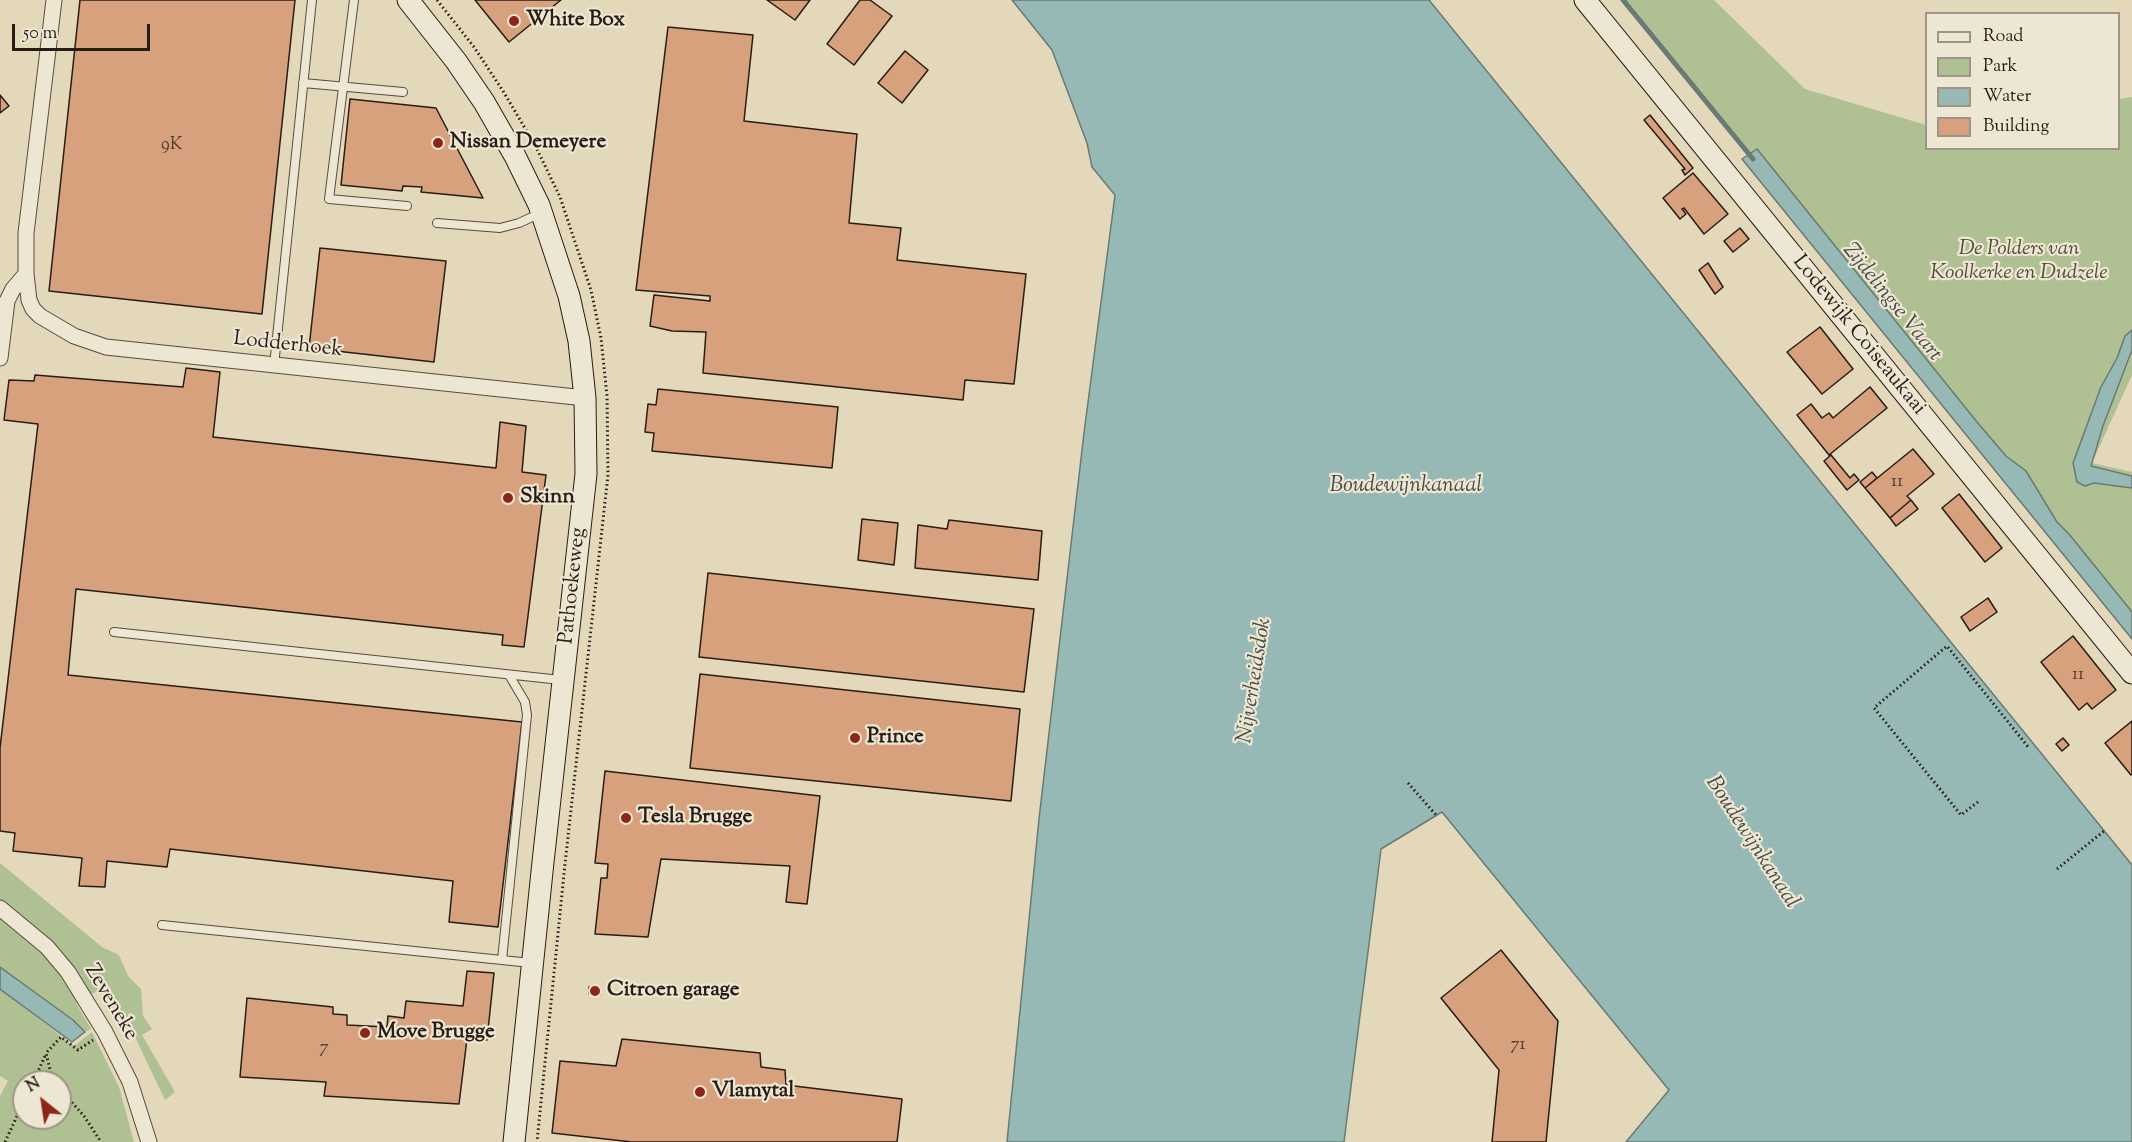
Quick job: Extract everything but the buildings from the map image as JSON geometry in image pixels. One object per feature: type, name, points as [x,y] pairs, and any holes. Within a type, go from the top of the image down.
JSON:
[{"type":"main road","name":"Pathoekeweg","points":[[408,0],[456,61],[484,102],[515,156],[541,212],[569,296],[579,341],[585,398],[586,474],[514,1142]]},
{"type":"main road","name":"Lodewijk Coiseaukaai","points":[[1585,0],[2132,673]]},
{"type":"street","name":"Lodderhoek","points":[[54,0],[26,233],[26,274],[29,300],[33,309],[49,323],[87,341],[106,347],[585,398]]},
{"type":"street","points":[[0,358],[7,301],[12,289],[26,274]]},
{"type":"street","name":"Zeveneke","points":[[0,908],[47,947],[68,972],[105,1032],[130,1082],[149,1142]]},
{"type":"lane","points":[[274,366],[312,0]]},
{"type":"lane","points":[[354,0],[329,199],[407,206]]},
{"type":"lane","points":[[303,82],[403,92]]},
{"type":"lane","points":[[437,223],[500,228],[519,223],[541,212]]},
{"type":"lane","points":[[114,632],[563,680]]},
{"type":"lane","points":[[502,960],[527,715],[525,702],[509,675]]},
{"type":"lane","points":[[162,925],[532,963]]},
{"type":"path","points":[[1978,802],[1961,815],[1874,708],[1947,646],[2029,748]]},
{"type":"path","points":[[1408,783],[1436,815]]},
{"type":"path","points":[[2057,869],[2104,831]]},
{"type":"path","points":[[38,1070],[46,1053],[61,1037],[78,1050],[105,1032]]},
{"type":"path","points":[[46,1053],[50,1070]]},
{"type":"path","points":[[72,1102],[101,1142]]},
{"type":"path","points":[[5,1142],[12,1127]]},
{"type":"green space","name":"De Polders van Koolkerke en Dudzele","points":[[1623,0],[1714,0],[1805,89],[1925,125],[1925,150],[2120,150],[2120,99],[2132,97],[2132,375],[2092,463],[2132,472],[2132,627]]},
{"type":"green space","points":[[0,863],[102,947],[119,955],[128,976],[141,989],[143,1016],[152,1029],[142,1035],[175,1092],[165,1100],[126,1018],[115,1016],[101,989],[76,1003],[91,1029],[85,1032],[73,1020],[0,967]]},
{"type":"green space","points":[[0,988],[74,1046],[92,1032],[119,1087],[134,1142],[0,1142],[0,1096],[8,1081],[0,1076]]},
{"type":"water","name":"Boudewijnkanaal","points":[[1012,0],[1429,0],[2132,865],[2132,1142],[1626,1142],[1669,1090],[1442,812],[1381,849],[1344,1142],[1007,1142],[1039,819],[1084,433],[1115,195],[1092,167],[1087,143],[1052,50]]},
{"type":"water","points":[[1757,149],[1977,422],[2006,456],[2026,471],[2057,522],[2132,612],[2132,639],[1742,159]]},
{"type":"water","points":[[2132,330],[2132,350],[2103,426],[2091,466],[2132,476],[2132,488],[2094,483],[2085,486],[2077,482],[2073,463],[2101,387],[2117,358],[2125,336]]},
{"type":"water","points":[[0,967],[73,1020],[85,1032],[72,1042],[0,989]]},
{"type":"waterway","name":"Zijdelingse Vaart","points":[[1623,0],[1753,159]]},
{"type":"place","name":"White Box","points":[[514,21]]},
{"type":"place","name":"Nissan Demeyere","points":[[438,143]]},
{"type":"place","name":"Skinn","points":[[508,498]]},
{"type":"place","name":"Prince","points":[[855,738]]},
{"type":"place","name":"Tesla Brugge","points":[[626,818]]},
{"type":"place","name":"Citroen garage","points":[[595,991]]},
{"type":"place","name":"Move Brugge","points":[[365,1033]]},
{"type":"place","name":"Vlamytal","points":[[700,1092]]},
{"type":"water label","name":"Nijverheidsdok","points":[[1256,681]]}]
